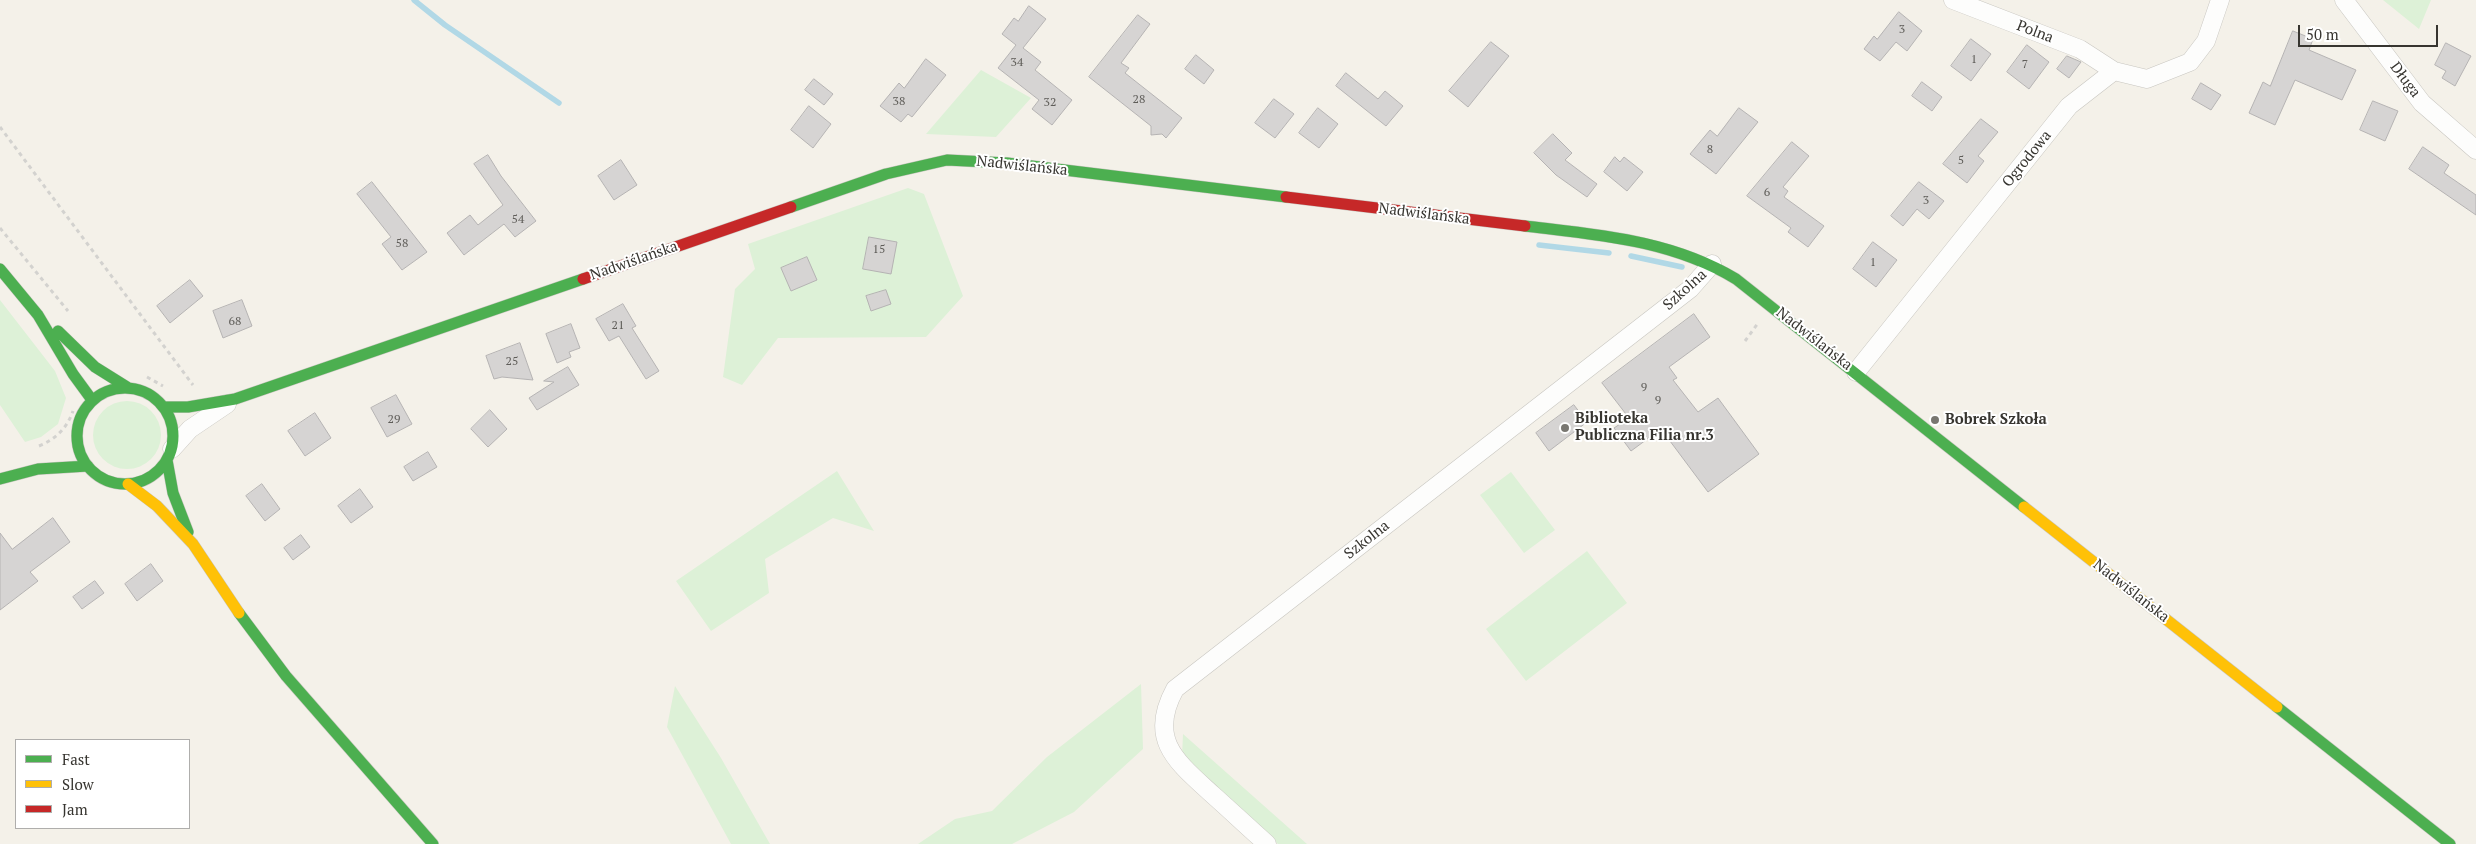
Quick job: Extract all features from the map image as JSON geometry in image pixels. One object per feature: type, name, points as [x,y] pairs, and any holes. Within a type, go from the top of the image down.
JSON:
[{"type":"street","name":"Polna","points":[[1953,0],[2080,49],[2114,71]]},
{"type":"street","points":[[2114,71],[2147,79],[2190,62],[2206,41],[2220,0]]},
{"type":"street","name":"Długa","points":[[2344,0],[2422,103],[2476,150]]},
{"type":"street","name":"Ogrodowa","points":[[1856,372],[2069,106],[2114,71]]},
{"type":"street","name":"Nadwiślańska","points":[[165,407],[188,407],[235,399],[886,174],[947,160],[1017,164],[1623,238],[1669,247],[1712,264],[1758,296],[2450,844]]},
{"type":"street","name":"Szkolna","points":[[1267,844],[1177,762],[1167,741],[1163,723],[1166,706],[1175,689],[1690,289],[1712,264]]},
{"type":"street","points":[[0,268],[38,315],[73,374],[92,400]]},
{"type":"street","points":[[38,315],[95,367],[127,387],[148,393],[165,407],[171,420],[174,435],[169,455],[173,493],[193,544]]},
{"type":"street","points":[[127,387],[108,390],[92,400],[84,411],[78,424],[77,438],[81,454],[88,466],[106,479],[128,484],[157,506],[193,544],[256,638],[286,676],[433,844]]},
{"type":"street","name":"Nadwiślańska","points":[[169,455],[190,429],[235,399]]},
{"type":"street","points":[[66,448],[77,438]]},
{"type":"street","points":[[128,484],[151,476],[169,455]]},
{"type":"street","points":[[38,469],[53,458]]},
{"type":"street","points":[[0,479],[38,469],[88,466]]},
{"type":"path","points":[[0,127],[198,391]]},
{"type":"path","points":[[0,228],[69,312]]},
{"type":"path","points":[[1744,341],[1757,324]]},
{"type":"path","points":[[142,375],[168,388]]},
{"type":"path","points":[[36,448],[56,438],[66,426],[74,406]]},
{"type":"green space","points":[[2383,0],[2431,0],[2419,29]]},
{"type":"green space","points":[[981,70],[1031,98],[996,137],[926,134]]},
{"type":"green space","points":[[908,188],[924,194],[963,296],[926,337],[778,338],[742,385],[723,377],[735,289],[755,269],[748,244]]},
{"type":"green space","points":[[0,300],[55,371],[66,398],[58,424],[41,437],[25,442],[0,405]]},
{"type":"green space","points":[[127,401],[140,404],[151,411],[158,422],[161,435],[158,448],[151,459],[140,466],[127,469],[114,466],[103,459],[96,448],[93,435],[96,422],[103,411],[114,404]]},
{"type":"green space","points":[[837,471],[874,531],[833,518],[765,559],[769,593],[711,631],[676,581]]},
{"type":"green space","points":[[1511,472],[1555,530],[1524,553],[1480,495]]},
{"type":"green space","points":[[1587,551],[1627,603],[1526,681],[1486,629]]},
{"type":"green space","points":[[1141,684],[1143,749],[1074,812],[1012,844],[918,844],[955,819],[992,811],[1047,757]]},
{"type":"green space","points":[[675,686],[721,758],[770,844],[731,844],[667,727]]},
{"type":"green space","points":[[1183,734],[1307,844],[1278,844],[1182,757]]},
{"type":"building","points":[[1029,6],[1046,19],[1023,48],[1041,62],[1035,70],[1072,100],[1052,125],[1032,109],[1039,100],[998,68],[1016,45],[1002,34],[1014,18],[1018,21]]},
{"type":"building","points":[[1899,12],[1922,31],[1907,51],[1896,42],[1880,61],[1864,49],[1874,36],[1877,39]]},
{"type":"building","points":[[1138,15],[1150,24],[1121,63],[1129,68],[1125,73],[1182,118],[1166,138],[1162,134],[1151,135],[1151,126],[1089,77]]},
{"type":"building","points":[[2293,31],[2313,39],[2309,50],[2356,70],[2342,100],[2295,80],[2275,125],[2249,113],[2263,82],[2270,86]]},
{"type":"building","points":[[1971,39],[1991,54],[1971,81],[1951,66]]},
{"type":"building","points":[[1491,42],[1509,56],[1468,107],[1449,91]]},
{"type":"building","points":[[2446,43],[2471,56],[2455,86],[2442,78],[2446,71],[2435,65]]},
{"type":"building","points":[[2027,45],[2049,62],[2029,89],[2007,72]]},
{"type":"building","points":[[1196,55],[1214,70],[1204,84],[1185,69]]},
{"type":"building","points":[[2067,56],[2081,62],[2069,78],[2057,69]]},
{"type":"building","points":[[926,59],[946,75],[912,117],[908,114],[901,122],[880,106],[899,83],[904,88]]},
{"type":"building","points":[[1346,73],[1378,99],[1385,91],[1403,106],[1386,126],[1336,86]]},
{"type":"building","points":[[814,79],[833,94],[824,105],[805,90]]},
{"type":"building","points":[[1922,82],[1942,97],[1932,111],[1912,96]]},
{"type":"building","points":[[2201,83],[2221,95],[2211,110],[2192,99]]},
{"type":"building","points":[[1274,99],[1294,114],[1275,138],[1255,123]]},
{"type":"building","points":[[2373,101],[2398,111],[2385,141],[2360,130]]},
{"type":"building","points":[[809,106],[831,124],[813,148],[791,130]]},
{"type":"building","points":[[1318,108],[1338,124],[1319,148],[1299,133]]},
{"type":"building","points":[[1739,108],[1758,122],[1716,174],[1690,154],[1710,130],[1717,136]]},
{"type":"building","points":[[1981,119],[1998,132],[1978,156],[1984,161],[1967,183],[1943,164]]},
{"type":"building","points":[[1553,134],[1572,153],[1565,160],[1597,184],[1587,197],[1556,175],[1534,153]]},
{"type":"building","points":[[1792,142],[1809,156],[1783,187],[1788,191],[1784,197],[1824,226],[1808,247],[1788,232],[1791,228],[1747,196]]},
{"type":"building","points":[[2423,147],[2449,165],[2444,173],[2476,195],[2476,215],[2409,169]]},
{"type":"building","points":[[488,155],[501,176],[536,221],[515,237],[504,224],[464,255],[447,233],[470,215],[478,225],[503,205],[474,164]]},
{"type":"building","points":[[1615,157],[1620,162],[1624,157],[1643,172],[1627,191],[1604,172]]},
{"type":"building","points":[[621,160],[637,185],[614,200],[598,176]]},
{"type":"building","points":[[372,182],[427,252],[402,270],[382,244],[391,237],[357,194]]},
{"type":"building","points":[[1919,182],[1944,201],[1929,219],[1917,209],[1903,226],[1891,216]]},
{"type":"building","points":[[869,237],[897,242],[891,274],[863,269]]},
{"type":"building","points":[[1873,242],[1897,260],[1876,287],[1853,269]]},
{"type":"building","points":[[807,257],[817,280],[791,291],[781,268]]},
{"type":"building","points":[[190,280],[203,296],[170,323],[157,306]]},
{"type":"building","points":[[886,290],[891,304],[871,311],[866,296]]},
{"type":"building","points":[[242,300],[252,326],[223,338],[213,311]]},
{"type":"building","points":[[623,304],[636,326],[632,328],[659,371],[646,379],[619,336],[609,341],[596,319]]},
{"type":"building","points":[[1694,314],[1710,337],[1669,367],[1677,378],[1673,380],[1698,412],[1718,398],[1759,454],[1708,492],[1661,429],[1631,451],[1614,428],[1629,418],[1602,383]]},
{"type":"building","points":[[571,324],[580,348],[569,352],[571,357],[557,363],[546,334]]},
{"type":"building","points":[[520,343],[533,380],[502,377],[494,379],[486,356]]},
{"type":"building","points":[[568,367],[579,385],[537,410],[529,398],[554,382],[544,381]]},
{"type":"building","points":[[396,395],[412,424],[387,437],[371,408]]},
{"type":"building","points":[[1574,405],[1587,422],[1549,451],[1536,433]]},
{"type":"building","points":[[490,410],[507,429],[488,447],[471,429]]},
{"type":"building","points":[[315,413],[331,438],[305,456],[288,431]]},
{"type":"building","points":[[428,452],[437,467],[413,481],[404,467]]},
{"type":"building","points":[[262,484],[280,509],[265,521],[246,496]]},
{"type":"building","points":[[360,489],[373,507],[351,523],[338,506]]},
{"type":"building","points":[[53,518],[70,542],[30,572],[38,581],[0,610],[0,533],[12,549]]},
{"type":"building","points":[[301,535],[310,547],[293,560],[284,548]]},
{"type":"building","points":[[151,564],[163,581],[137,601],[125,584]]},
{"type":"building","points":[[95,581],[104,593],[82,609],[73,597]]},
{"type":"waterway","points":[[414,0],[445,25],[559,103]]},
{"type":"waterway","points":[[1539,245],[1609,253]]},
{"type":"waterway","points":[[1631,256],[1682,267]]},
{"type":"traffic: fast","points":[[791,207],[886,174],[947,160],[1007,163],[1286,197]]},
{"type":"traffic: fast","points":[[1525,226],[1607,236],[1660,247],[1711,266],[1736,279],[2024,507]]},
{"type":"traffic: fast","points":[[0,269],[38,315],[73,374],[92,400]]},
{"type":"traffic: fast","points":[[165,407],[188,407],[235,399],[583,279]]},
{"type":"traffic: fast","points":[[58,331],[95,367],[127,387]]},
{"type":"traffic: fast","points":[[125,388],[143,392],[159,402],[169,418],[173,436],[169,454],[159,470],[143,480],[125,484],[107,480],[91,470],[81,454],[77,436],[81,418],[91,402],[107,392],[125,388]]},
{"type":"traffic: fast","points":[[167,460],[173,493],[188,532]]},
{"type":"traffic: fast","points":[[0,479],[38,469],[88,466]]},
{"type":"traffic: fast","points":[[239,613],[286,676],[433,844]]},
{"type":"traffic: fast","points":[[2277,707],[2450,844]]},
{"type":"traffic: slow","points":[[128,484],[157,506],[193,544],[239,613]]},
{"type":"traffic: slow","points":[[2024,507],[2277,707]]},
{"type":"traffic: jam","points":[[1286,197],[1525,226]]},
{"type":"traffic: jam","points":[[583,279],[791,207]]},
{"type":"place","name":"Bobrek Szkoła","points":[[1935,420]]},
{"type":"place","name":"Biblioteka Publiczna Filia nr.3","points":[[1565,428]]}]
